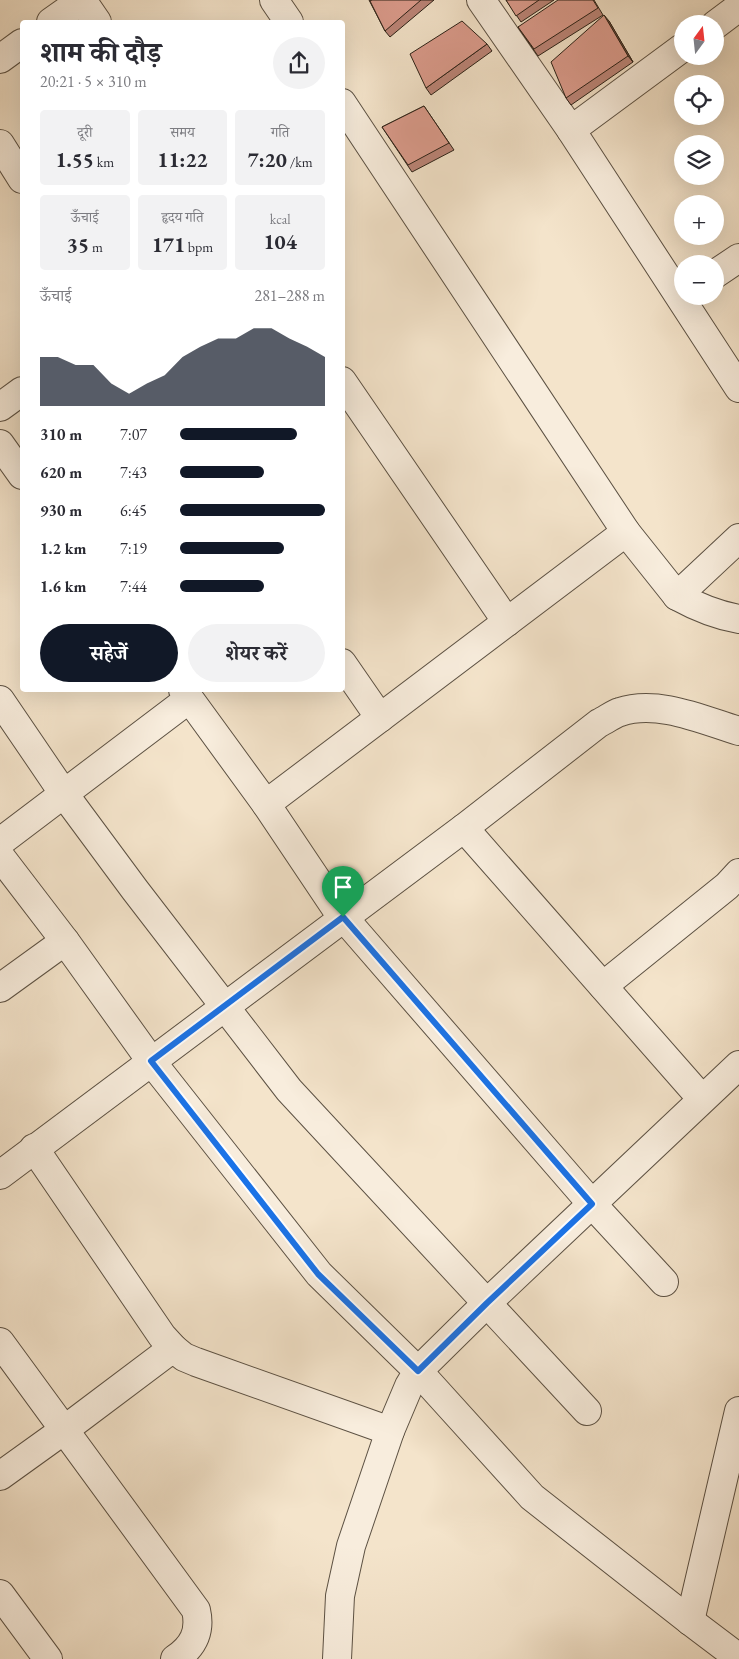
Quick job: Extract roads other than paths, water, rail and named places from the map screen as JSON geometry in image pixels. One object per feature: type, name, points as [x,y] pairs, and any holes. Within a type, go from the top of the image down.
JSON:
[{"type":"street","points":[[54,20],[82,0],[96,20]]},
{"type":"street","points":[[274,0],[288,20]]},
{"type":"street","points":[[481,0],[571,130],[674,285]]},
{"type":"street","points":[[0,59],[20,44]]},
{"type":"street","points":[[571,130],[674,54]]},
{"type":"street","points":[[345,109],[626,532],[676,596],[696,607],[739,619]]},
{"type":"street","points":[[0,144],[20,175]]},
{"type":"street","points":[[724,268],[739,258]]},
{"type":"street","points":[[687,305],[739,388]]},
{"type":"street","points":[[345,385],[507,622]]},
{"type":"street","points":[[0,407],[20,392]]},
{"type":"street","points":[[0,444],[20,471]]},
{"type":"street","points":[[266,804],[626,532]]},
{"type":"street","points":[[676,596],[739,538]]},
{"type":"street","points":[[345,667],[380,718]]},
{"type":"street","points":[[0,842],[64,794],[186,694],[266,804],[337,910],[592,1204],[664,1282]]},
{"type":"street","points":[[0,700],[64,794],[134,890],[289,1090],[587,1411]]},
{"type":"street","points":[[0,1174],[464,828],[599,723],[620,712],[638,708],[664,708],[739,731]]},
{"type":"street","points":[[464,828],[702,1099]]},
{"type":"street","points":[[0,856],[65,941],[151,1061],[318,1274],[418,1371],[532,1497],[739,1658]]},
{"type":"street","points":[[603,986],[727,886],[739,873]]},
{"type":"street","points":[[0,988],[65,941]]},
{"type":"street","points":[[337,1659],[340,1596],[351,1546],[390,1431],[409,1386],[418,1371],[487,1303],[739,1065]]},
{"type":"street","points":[[34,1148],[162,1336],[184,1357],[390,1431]]},
{"type":"street","points":[[0,1342],[196,1610],[198,1621],[196,1632],[187,1657]]},
{"type":"street","points":[[0,1476],[173,1348]]},
{"type":"street","points":[[690,1621],[739,1409]]},
{"type":"street","points":[[0,1594],[48,1659]]}]
